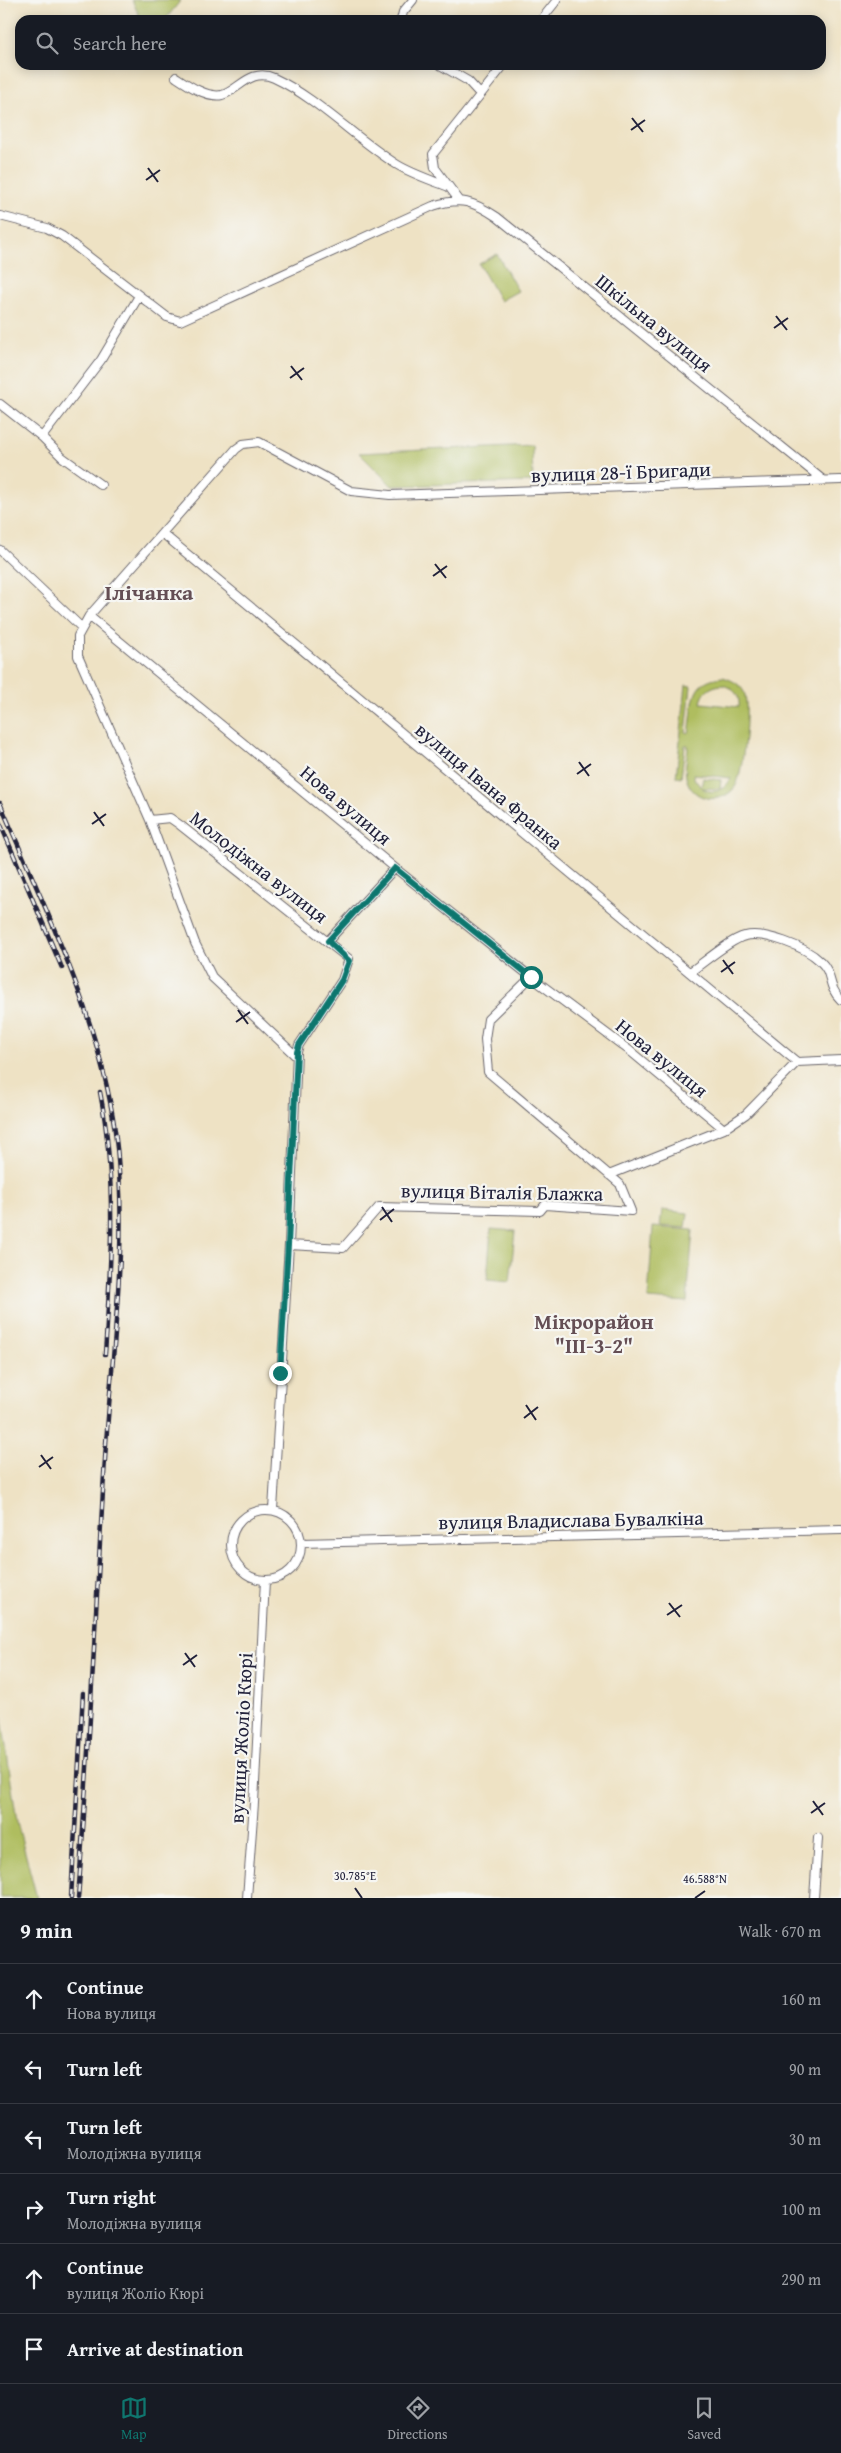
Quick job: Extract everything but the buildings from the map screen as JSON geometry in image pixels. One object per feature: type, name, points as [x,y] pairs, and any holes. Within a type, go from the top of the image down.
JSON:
[{"type":"street","points":[[402,15],[413,0]]},
{"type":"street","points":[[545,15],[557,0]]},
{"type":"street","points":[[449,70],[468,80],[480,94]]},
{"type":"street","points":[[0,216],[47,228],[62,236],[167,317],[180,321],[408,216],[440,204],[459,200],[434,168],[433,154],[500,70]]},
{"type":"street","points":[[176,77],[201,91],[215,94],[230,91],[246,80],[259,76],[274,78],[315,104],[397,165],[449,187]]},
{"type":"street","name":"Шкільна вулиця","points":[[459,200],[471,202],[497,217],[824,480]]},
{"type":"street","points":[[42,437],[101,360],[139,296]]},
{"type":"street","points":[[0,404],[42,437],[62,457],[102,485]]},
{"type":"street","name":"вулиця 28-ї Бригади","points":[[81,627],[236,449],[252,442],[266,445],[351,491],[362,494],[401,496],[841,480]]},
{"type":"street","name":"вулиця Івана Франка","points":[[162,534],[797,1062]]},
{"type":"street","points":[[0,550],[81,627],[78,636],[78,656],[150,820],[195,943],[212,977],[296,1057],[288,1245],[272,1510]]},
{"type":"street","name":"Нова вулиця","points":[[89,616],[395,868],[531,977],[630,1051],[724,1129]]},
{"type":"street","name":"Молодіжна вулиця","points":[[150,820],[170,818],[180,825],[328,941],[349,961],[342,980],[299,1045],[296,1057]]},
{"type":"street","points":[[328,941],[395,868]]},
{"type":"street","points":[[690,972],[745,936],[766,937],[791,943],[820,960],[830,974],[832,991],[841,1000]]},
{"type":"street","points":[[531,977],[488,1019],[485,1039],[488,1072],[609,1175]]},
{"type":"street","points":[[797,1062],[841,1060]]},
{"type":"street","name":"вулиця Віталія Блажка","points":[[288,1245],[343,1248],[379,1207],[540,1212],[545,1205],[631,1211],[620,1184],[609,1175],[724,1129],[746,1114],[797,1062]]},
{"type":"street","points":[[261,1510],[272,1510],[284,1514],[293,1522],[299,1532],[301,1543],[300,1555],[295,1565],[286,1573],[276,1578],[265,1580],[253,1578],[243,1572],[234,1558],[231,1541],[234,1530],[245,1517],[261,1510]]},
{"type":"street","name":"вулиця Владислава Бувалкіна","points":[[301,1543],[841,1530]]},
{"type":"street","name":"вулиця Жоліо Кюрі","points":[[247,1898],[254,1803],[265,1580]]},
{"type":"street","points":[[814,1898],[818,1838]]},
{"type":"green space","points":[[132,0],[181,0],[169,15],[139,15]]},
{"type":"green space","points":[[497,254],[518,291],[500,301],[479,264]]},
{"type":"green space","points":[[532,445],[533,482],[392,486],[359,453]]},
{"type":"green space","points":[[723,677],[733,681],[742,689],[746,699],[743,755],[738,780],[730,792],[717,798],[703,797],[697,794],[688,783],[685,769],[688,745],[685,745],[681,778],[676,777],[686,685],[691,686],[686,732],[689,733],[695,696],[698,689],[704,683]],"holes":[[[722,685],[730,688],[735,693],[739,707],[701,703],[703,696],[708,690]],[[694,774],[731,778],[726,786],[719,790],[711,791],[702,788],[720,789],[721,780],[703,778],[701,787]]]},
{"type":"green space","points":[[662,1210],[688,1213],[686,1228],[660,1226]]},
{"type":"green space","points":[[653,1227],[693,1230],[687,1302],[648,1299]]},
{"type":"green space","points":[[491,1229],[515,1231],[510,1282],[487,1280]]},
{"type":"green space","points":[[0,1706],[17,1822],[37,1898],[0,1898]]},
{"type":"railway","points":[[0,803],[52,923],[97,1046],[115,1131],[119,1170],[120,1248],[118,1288],[106,1444],[78,1898]]},
{"type":"railway","points":[[0,823],[62,968]]},
{"type":"railway","points":[[100,1092],[109,1157],[111,1190],[111,1256],[105,1354]]},
{"type":"railway","points":[[71,1898],[83,1693]]},
{"type":"district","name":"Ілічанка","points":[[149,592]]},
{"type":"district","name":"Мікрорайон \"ІІІ-3-2\"","points":[[594,1334]]},
{"type":"route","points":[[280,1373],[297,1052],[299,1045],[319,1013],[342,980],[349,961],[328,941],[395,868],[531,977]]}]
